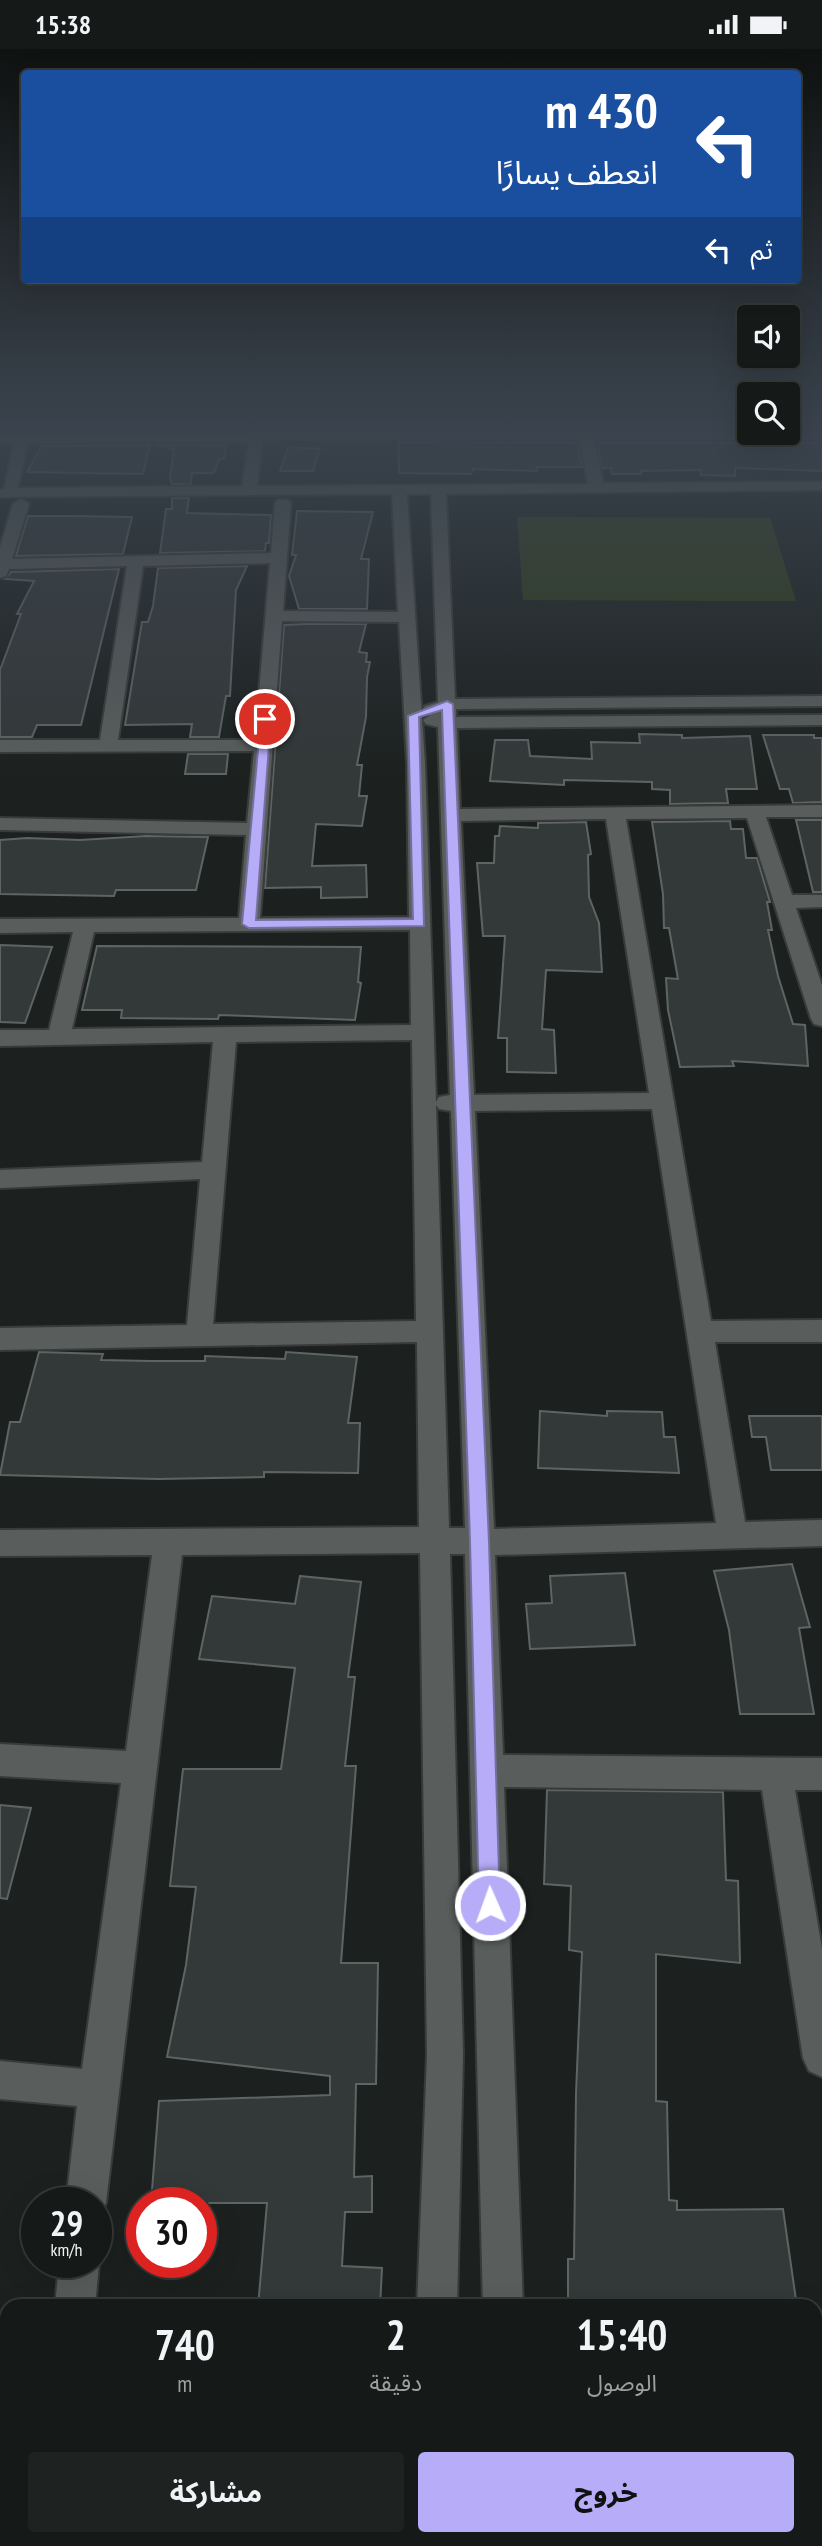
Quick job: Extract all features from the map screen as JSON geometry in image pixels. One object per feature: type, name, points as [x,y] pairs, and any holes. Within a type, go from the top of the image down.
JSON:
[{"type":"street","points":[[4,543],[1,568],[136,561],[279,558]]},
{"type":"street","points":[[249,924],[280,543]]},
{"type":"street","points":[[402,543],[413,716],[419,923],[445,2055],[437,2299]]},
{"type":"street","points":[[441,543],[480,1542],[503,2299]]},
{"type":"street","points":[[108,746],[136,561]]},
{"type":"street","points":[[273,616],[406,617]]},
{"type":"street","points":[[413,716],[822,701]]},
{"type":"street","points":[[448,714],[822,720]]},
{"type":"street","points":[[0,747],[263,745]]},
{"type":"street","points":[[452,815],[822,811]]},
{"type":"street","points":[[755,812],[822,1019]]},
{"type":"street","points":[[615,813],[733,1536]]},
{"type":"street","points":[[0,824],[257,829]]},
{"type":"street","points":[[784,902],[822,901]]},
{"type":"street","points":[[0,926],[419,923]]},
{"type":"street","points":[[59,1037],[86,925]]},
{"type":"street","points":[[0,1038],[422,1032]]},
{"type":"street","points":[[199,1335],[225,1034]]},
{"type":"street","points":[[424,1103],[662,1101]]},
{"type":"street","points":[[0,1179],[213,1170]]},
{"type":"street","points":[[0,1339],[430,1331]]},
{"type":"street","points":[[701,1332],[822,1331]]},
{"type":"street","points":[[0,1543],[480,1542],[822,1533]]},
{"type":"street","points":[[88,2187],[169,1542]]},
{"type":"street","points":[[0,1760],[140,1767]]},
{"type":"street","points":[[485,1771],[822,1774]]},
{"type":"street","points":[[776,1774],[822,2058]]},
{"type":"street","points":[[0,2080],[98,2089]]},
{"type":"street","points":[[76,2299],[78,2278]]},
{"type":"green space","points":[[519,543],[778,543],[796,601],[523,600]]},
{"type":"building","points":[[20,543],[126,543],[123,554],[16,556]]},
{"type":"building","points":[[161,543],[269,543],[266,543],[265,551],[160,553]]},
{"type":"building","points":[[293,543],[365,543],[361,559],[369,559],[367,609],[299,609],[289,576],[296,555],[292,555]]},
{"type":"building","points":[[247,566],[236,590],[230,696],[226,696],[219,737],[190,737],[192,724],[125,725],[142,622],[148,622],[153,606],[158,568]]},
{"type":"building","points":[[119,569],[81,725],[37,725],[32,737],[0,737],[0,670],[21,614],[17,614],[34,581],[5,579],[11,572]]},
{"type":"building","points":[[366,624],[359,652],[367,653],[366,662],[370,662],[366,717],[357,765],[362,765],[359,796],[367,796],[362,826],[316,824],[312,866],[366,865],[367,897],[321,898],[321,887],[265,888],[284,625]]},
{"type":"building","points":[[639,734],[682,735],[682,738],[750,736],[757,789],[726,789],[728,803],[670,804],[670,790],[652,789],[652,782],[564,780],[564,785],[490,781],[495,740],[528,740],[530,756],[592,759],[591,742],[640,743]]},
{"type":"building","points":[[763,735],[814,735],[814,738],[822,738],[822,802],[793,803],[789,789],[780,789]]},
{"type":"building","points":[[188,754],[228,754],[226,774],[185,774]]},
{"type":"building","points":[[796,820],[822,820],[822,892],[813,892]]},
{"type":"building","points":[[730,821],[731,829],[743,829],[746,858],[757,858],[770,902],[767,902],[772,930],[768,930],[778,976],[793,1024],[805,1025],[808,1066],[732,1061],[734,1066],[680,1067],[668,1010],[666,978],[678,979],[669,928],[664,928],[663,894],[652,822]]},
{"type":"building","points":[[586,822],[591,854],[588,855],[589,897],[599,923],[602,972],[546,970],[542,1029],[554,1030],[556,1073],[507,1072],[507,1038],[498,1038],[505,936],[483,936],[477,863],[494,863],[495,836],[499,836],[500,826],[538,828],[538,823]]},
{"type":"building","points":[[146,836],[208,837],[196,890],[116,890],[114,896],[0,894],[0,840],[80,840]]},
{"type":"building","points":[[0,945],[52,947],[25,1023],[0,1022]]},
{"type":"building","points":[[97,946],[361,947],[358,982],[361,983],[355,1020],[219,1015],[218,1019],[121,1018],[122,1010],[82,1010]]},
{"type":"building","points":[[39,1352],[103,1354],[101,1360],[150,1361],[205,1361],[205,1356],[285,1359],[286,1352],[357,1357],[348,1423],[360,1423],[358,1473],[264,1472],[264,1477],[158,1479],[0,1475],[10,1422],[20,1422]]},
{"type":"building","points":[[540,1411],[607,1416],[607,1411],[662,1412],[664,1437],[675,1437],[679,1473],[538,1468]]},
{"type":"building","points":[[749,1416],[822,1416],[822,1470],[771,1470],[766,1437],[752,1437]]},
{"type":"building","points":[[792,1564],[810,1627],[799,1628],[814,1714],[740,1714],[729,1630],[714,1571]]},
{"type":"building","points":[[625,1573],[635,1645],[530,1649],[526,1604],[552,1603],[550,1576]]},
{"type":"building","points":[[300,1576],[361,1582],[348,1677],[355,1677],[345,1766],[356,1766],[341,1963],[378,1963],[376,2084],[356,2084],[354,2177],[372,2176],[372,2212],[345,2212],[342,2266],[382,2268],[380,2299],[259,2299],[267,2203],[217,2203],[217,2187],[152,2187],[159,2101],[330,2095],[330,2076],[167,2057],[186,1965],[196,1887],[170,1886],[183,1769],[281,1769],[295,1668],[199,1659],[212,1596],[295,1604]]},
{"type":"building","points":[[547,1790],[723,1792],[726,1880],[738,1881],[740,1963],[656,1954],[656,2101],[667,2102],[669,2200],[677,2201],[677,2210],[783,2209],[796,2299],[568,2299],[568,2259],[574,2259],[576,2093],[582,1952],[569,1950],[571,1886],[544,1884]]},
{"type":"building","points":[[0,1805],[31,1808],[7,1899],[0,1898]]},
{"type":"route","points":[[265,719],[249,924],[419,923],[413,716],[447,704],[480,1542],[490,1905]]}]
